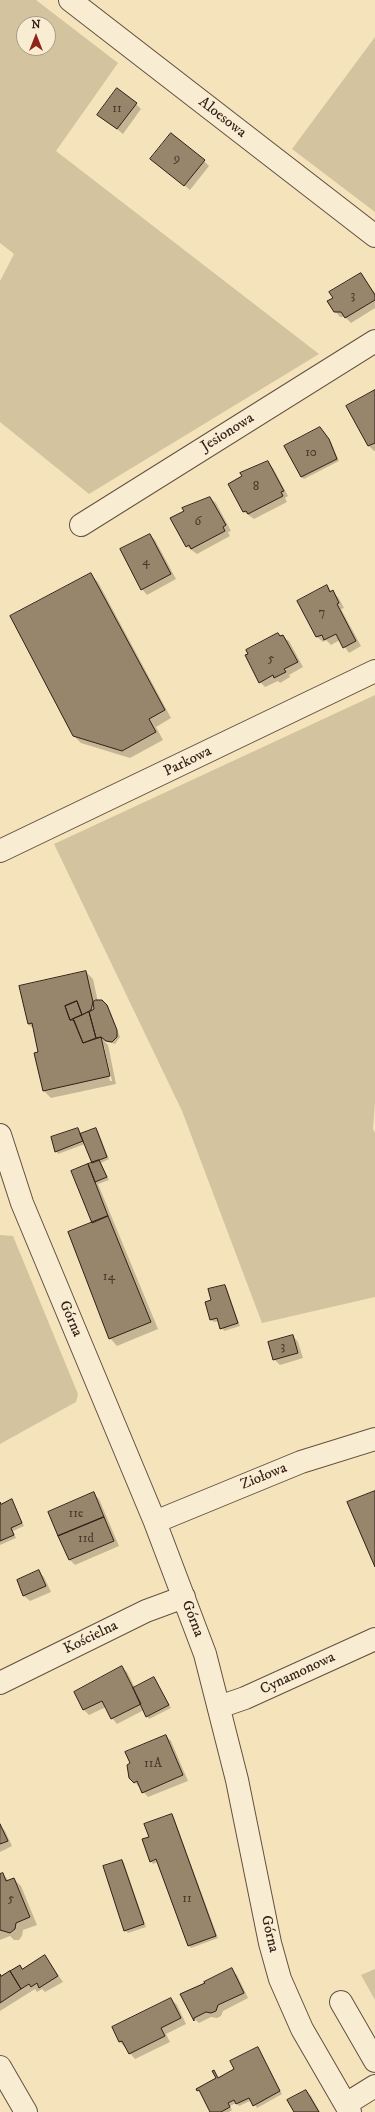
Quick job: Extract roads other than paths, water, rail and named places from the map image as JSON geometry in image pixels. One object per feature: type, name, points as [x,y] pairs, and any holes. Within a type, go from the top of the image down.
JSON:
[{"type":"street","name":"Aloesowa","points":[[70,0],[375,236]]},
{"type":"street","name":"Jesionowa","points":[[81,525],[375,341]]},
{"type":"street","name":"Parkowa","points":[[0,851],[375,671]]},
{"type":"street","name":"Górna","points":[[0,1135],[27,1217],[155,1522],[205,1654],[253,1852],[270,1943],[280,1979],[302,2029],[348,2108]]},
{"type":"street","name":"Ziołowa","points":[[155,1522],[301,1462],[375,1439]]},
{"type":"street","name":"Kościelna","points":[[0,1683],[146,1611],[184,1597]]},
{"type":"street","name":"Cynamonowa","points":[[219,1707],[245,1698],[375,1639]]},
{"type":"street","points":[[341,2002],[375,2060]]},
{"type":"street","points":[[0,2067],[26,2112]]},
{"type":"street","points":[[348,2108],[375,2086]]}]
